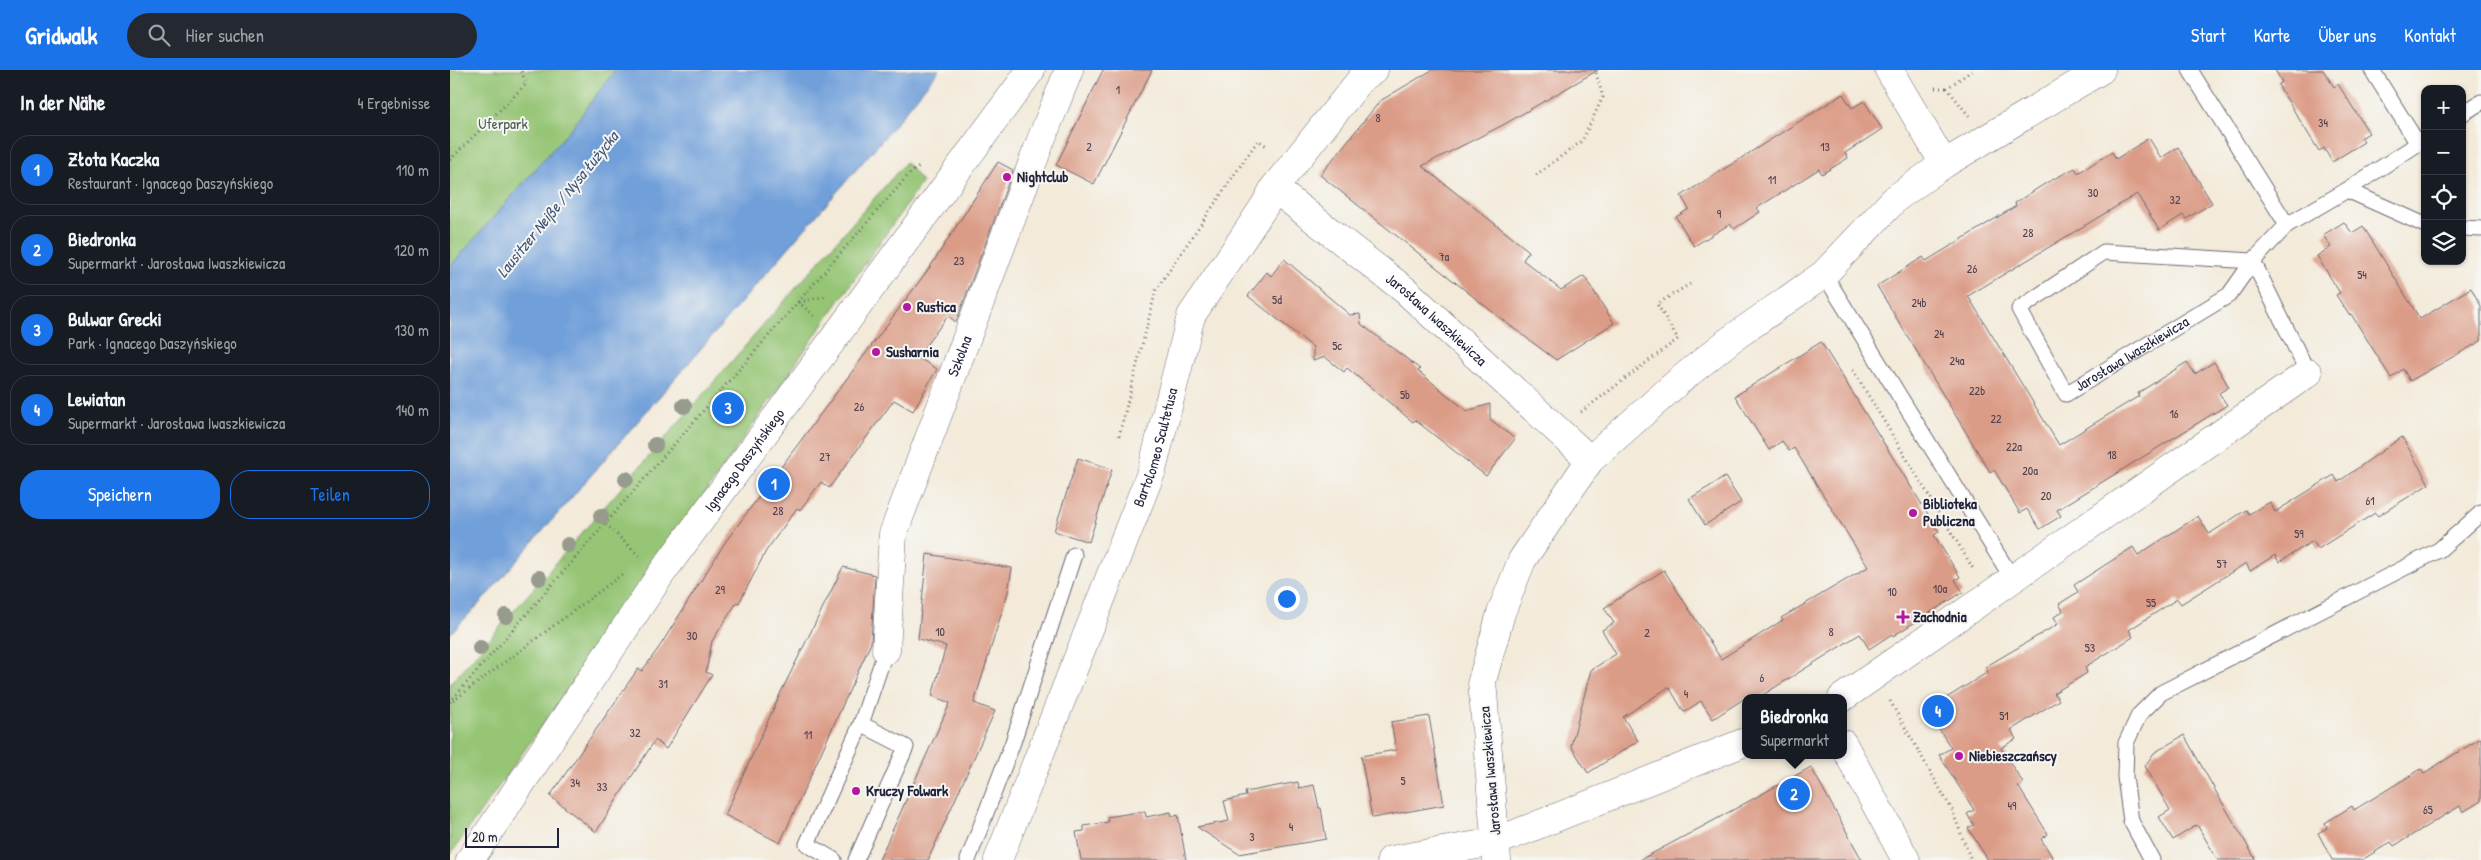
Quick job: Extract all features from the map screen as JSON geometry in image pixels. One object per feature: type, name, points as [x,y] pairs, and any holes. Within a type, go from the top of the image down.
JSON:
[{"type":"street","name":"Ignacego Daszyńskiego","points":[[470,860],[661,574],[1031,70]]},
{"type":"street","name":"Szkolna","points":[[886,650],[893,534],[1041,140],[1070,70]]},
{"type":"street","name":"Bartolomeo Scultetusa","points":[[998,860],[1152,470],[1191,316],[1266,205],[1274,188],[1362,78],[1374,70]]},
{"type":"street","points":[[1889,70],[1944,164]]},
{"type":"street","name":"Jarosława Iwaszkiewicza","points":[[1742,743],[1496,851],[1482,681],[1501,613],[1522,560],[1590,460],[1679,381],[1824,274],[1896,198],[1944,164],[2101,70]]},
{"type":"street","name":"Jarosława Iwaszkiewicza","points":[[1274,188],[1406,291],[1590,460]]},
{"type":"street","points":[[1847,694],[1988,594],[2308,373]]},
{"type":"street","points":[[1847,751],[1906,860]]},
{"type":"street","points":[[1391,860],[1496,851]]},
{"type":"lane","points":[[2190,70],[2287,225]]},
{"type":"lane","points":[[2308,373],[2253,261],[2287,225],[2347,190],[2421,141],[2372,70]]},
{"type":"lane","points":[[2466,111],[2481,102]]},
{"type":"lane","points":[[2347,190],[2421,223]]},
{"type":"lane","points":[[2466,228],[2481,229]]},
{"type":"lane","name":"Jarosława Iwaszkiewicza","points":[[2104,252],[2253,261],[2228,295],[2066,394],[2019,309],[2104,252]]},
{"type":"lane","points":[[1824,274],[2012,578]]},
{"type":"lane","points":[[2152,860],[2131,821],[2125,777],[2126,743],[2139,715],[2161,693],[2439,550],[2481,513]]},
{"type":"lane","points":[[968,860],[1013,742],[1074,555]]},
{"type":"lane","points":[[834,860],[807,844],[861,724],[886,650]]},
{"type":"lane","points":[[856,860],[906,747],[861,724]]},
{"type":"path","points":[[450,160],[526,84],[521,70]]},
{"type":"path","points":[[1536,175],[1582,141],[1603,97],[1596,70]]},
{"type":"path","points":[[1972,70],[1947,88],[1976,122]]},
{"type":"path","points":[[1119,436],[1156,290],[1258,140],[1293,165]]},
{"type":"path","points":[[450,702],[911,172]]},
{"type":"path","points":[[1559,432],[1581,412],[1678,339],[1657,304],[1690,284]]},
{"type":"path","points":[[798,302],[830,295]]},
{"type":"path","points":[[798,302],[820,320]]},
{"type":"path","points":[[1850,365],[1988,594]]},
{"type":"path","points":[[1574,406],[1581,412]]},
{"type":"path","points":[[606,524],[643,559]]},
{"type":"path","points":[[450,702],[628,570]]},
{"type":"path","points":[[1874,675],[1907,728],[1952,810],[1971,860]]},
{"type":"green space","name":"Uferpark","points":[[450,70],[615,70],[574,125],[450,267]]},
{"type":"green space","points":[[906,162],[922,182],[607,634],[450,855],[450,684]]},
{"type":"water","name":"Lausitzer Neiße / Nysa Łużycka","points":[[615,70],[939,70],[883,139],[481,602],[450,634],[450,267],[574,125]]},
{"type":"building","points":[[1103,70],[1152,70],[1094,184],[1056,165]]},
{"type":"building","points":[[1432,70],[1598,70],[1503,125],[1422,166],[1529,251],[1523,260],[1561,290],[1584,276],[1614,323],[1556,360],[1320,175],[1380,101]]},
{"type":"building","points":[[2275,70],[2323,70],[2334,87],[2338,84],[2369,133],[2361,138],[2364,142],[2332,162],[2324,148],[2319,151],[2278,85],[2282,82]]},
{"type":"building","points":[[1843,94],[1852,108],[1864,101],[1882,129],[1845,153],[1848,158],[1822,174],[1819,169],[1757,208],[1760,212],[1734,229],[1730,224],[1694,246],[1676,217],[1689,209],[1681,196]]},
{"type":"building","points":[[2149,138],[2161,158],[2178,147],[2212,203],[2186,219],[2183,215],[2159,230],[2137,194],[1968,296],[2059,445],[2139,396],[2138,393],[2187,362],[2195,374],[2214,362],[2229,387],[2219,393],[2227,405],[2057,510],[2061,516],[2040,529],[2027,509],[2020,513],[1994,470],[1990,472],[1877,286],[1923,257],[1926,261],[2016,206],[2015,203],[2046,183],[2075,168],[2078,173],[2112,152],[2116,159]]},
{"type":"building","points":[[998,162],[1013,170],[956,322],[948,316],[917,357],[937,369],[913,411],[894,400],[829,488],[821,482],[800,510],[797,508],[766,551],[739,603],[737,602],[712,641],[706,672],[712,675],[666,749],[655,740],[596,832],[550,796],[638,669],[642,671],[660,646],[726,541],[930,267]]},
{"type":"building","points":[[2344,222],[2352,233],[2363,226],[2420,319],[2471,288],[2481,306],[2481,341],[2410,381],[2403,369],[2391,378],[2351,314],[2349,315],[2336,295],[2340,293],[2317,256],[2331,247],[2323,235]]},
{"type":"building","points":[[1284,259],[1350,315],[1360,314],[1361,324],[1420,369],[1418,371],[1467,411],[1490,404],[1490,419],[1515,439],[1486,476],[1415,420],[1413,422],[1347,368],[1344,372],[1325,357],[1313,361],[1313,347],[1248,296],[1267,272],[1271,276]]},
{"type":"building","points":[[1821,342],[1939,532],[1934,535],[1960,577],[1955,580],[1963,592],[1869,649],[1860,634],[1764,694],[1742,694],[1742,700],[1713,719],[1701,701],[1684,712],[1669,687],[1623,717],[1638,741],[1588,773],[1571,746],[1591,670],[1616,654],[1602,630],[1614,623],[1604,608],[1664,570],[1721,659],[1783,620],[1781,618],[1868,567],[1794,448],[1789,451],[1782,441],[1769,450],[1735,396]]},
{"type":"building","points":[[2402,437],[2429,484],[2378,516],[2375,513],[2318,549],[2313,541],[2279,562],[2275,555],[2250,571],[2246,563],[2181,604],[2177,599],[2129,630],[2133,637],[2085,667],[2087,673],[2054,693],[2059,700],[2011,730],[2016,739],[2001,748],[2023,783],[2018,786],[2048,834],[2041,839],[2054,860],[1988,860],[1968,828],[1974,825],[1967,814],[1974,810],[1939,755],[1951,748],[1927,710],[1988,672],[1985,667],[2058,624],[2054,617],[2063,611],[2059,604],[2078,592],[2074,585],[2133,547],[2138,555],[2198,516],[2209,534],[2246,510],[2249,514],[2270,502],[2275,512],[2334,475],[2338,482]]},
{"type":"building","points":[[1078,458],[1112,469],[1089,542],[1054,531]]},
{"type":"building","points":[[1725,477],[1741,502],[1705,525],[1689,499]]},
{"type":"building","points":[[927,554],[1012,568],[1008,592],[974,703],[995,711],[928,860],[879,860],[950,703],[932,696],[946,646],[918,639]]},
{"type":"building","points":[[843,567],[875,575],[871,643],[780,843],[725,815],[782,690]]},
{"type":"building","points":[[1429,716],[1444,805],[1372,818],[1361,756],[1396,750],[1391,722]]},
{"type":"building","points":[[2184,735],[2256,860],[2218,860],[2197,825],[2173,840],[2159,817],[2170,810],[2145,766],[2154,753]]},
{"type":"building","points":[[2481,738],[2481,801],[2463,812],[2460,806],[2394,846],[2391,842],[2362,860],[2332,860],[2318,833],[2327,828],[2325,823],[2352,806],[2354,810],[2421,769],[2424,773]]},
{"type":"building","points":[[1811,767],[1862,860],[1640,860],[1711,822]]},
{"type":"building","points":[[1298,782],[1299,788],[1314,785],[1319,808],[1321,808],[1326,839],[1239,854],[1197,827],[1229,821],[1224,801],[1246,796],[1245,792]]},
{"type":"building","points":[[1145,811],[1146,817],[1171,812],[1172,817],[1178,815],[1186,860],[1081,860],[1076,832],[1084,831],[1084,826],[1108,822],[1107,817]]},
{"type":"place","name":"Nightclub","points":[[1007,177]]},
{"type":"place","name":"Rustica","points":[[907,307]]},
{"type":"place","name":"Susharnia","points":[[876,352]]},
{"type":"place","name":"Bulwar Grecki","points":[[728,408]]},
{"type":"place","name":"Złota Kaczka","points":[[774,484]]},
{"type":"place","name":"Biblioteka Publiczna","points":[[1913,513]]},
{"type":"place","name":"Zachodnia","points":[[1903,617]]},
{"type":"place","name":"Lewiatan","points":[[1938,711]]},
{"type":"place","name":"Niebieszczańscy","points":[[1959,756]]},
{"type":"place","name":"Kruczy Folwark","points":[[856,791]]},
{"type":"place","name":"Biedronka","points":[[1794,794]]}]
